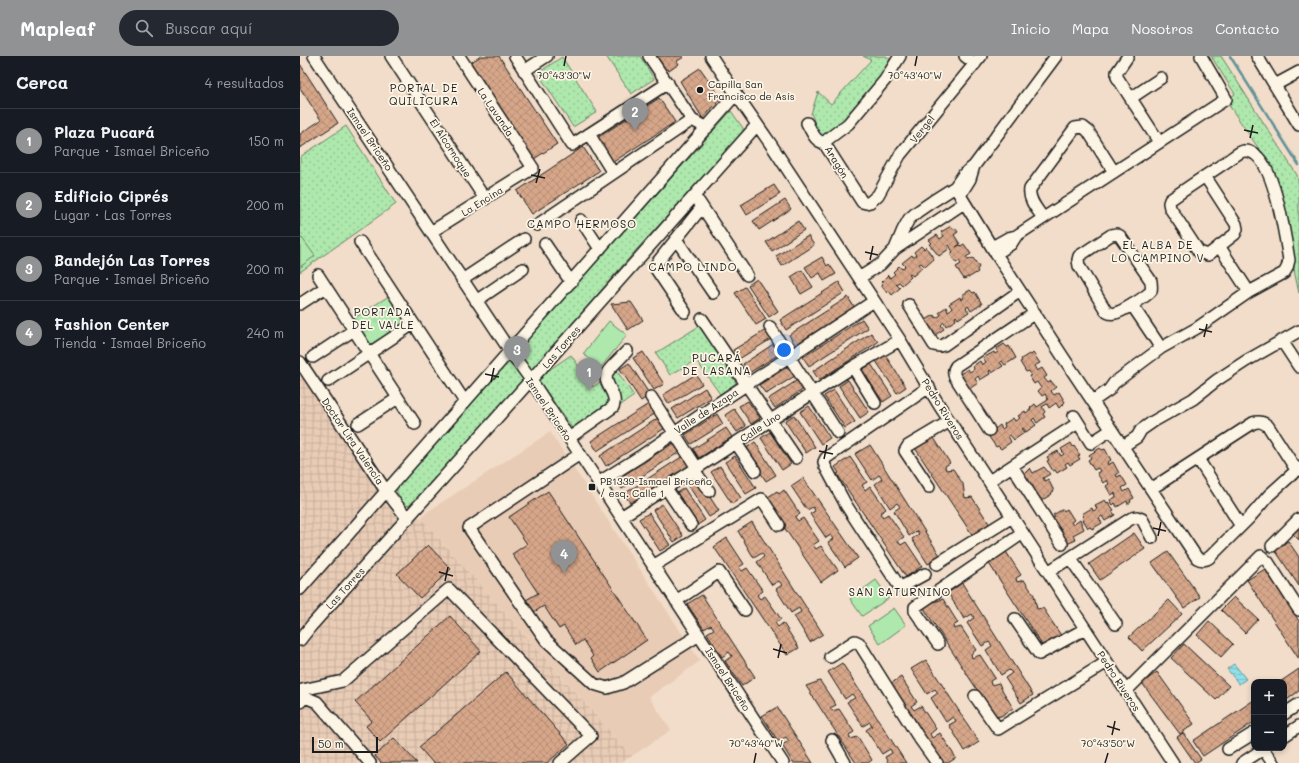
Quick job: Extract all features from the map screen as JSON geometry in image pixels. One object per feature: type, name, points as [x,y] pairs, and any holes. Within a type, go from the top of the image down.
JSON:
[{"type":"street","name":"El Alcornoque","points":[[390,56],[485,199]]},
{"type":"street","name":"La Lavanda","points":[[459,56],[533,168]]},
{"type":"street","points":[[515,56],[572,144],[668,83]]},
{"type":"street","points":[[524,71],[547,56]]},
{"type":"street","points":[[650,56],[692,120],[707,128]]},
{"type":"street","name":"Pedro Riveros","points":[[711,56],[874,300],[1022,533],[1173,763]]},
{"type":"street","points":[[826,143],[828,139],[848,124],[885,80],[900,56]]},
{"type":"street","points":[[964,56],[978,60]]},
{"type":"street","points":[[859,278],[881,264],[895,249],[946,215],[960,195],[964,174],[974,166],[1056,56]]},
{"type":"street","points":[[1128,56],[1119,69],[1117,75],[1159,142]]},
{"type":"street","points":[[994,250],[1011,244],[1016,236],[1226,99],[1201,56]]},
{"type":"street","points":[[1257,56],[1299,125]]},
{"type":"street","name":"Ismael Briceño","points":[[318,58],[462,280],[531,380],[783,763]]},
{"type":"street","name":"Vergel","points":[[866,203],[870,202],[878,195],[900,155],[978,60]]},
{"type":"street","points":[[1275,85],[1299,72]]},
{"type":"street","points":[[1131,98],[1161,78]]},
{"type":"street","points":[[300,589],[736,94]]},
{"type":"street","points":[[537,225],[692,120]]},
{"type":"street","name":"Aragón","points":[[806,124],[818,142],[826,143],[826,146],[862,202],[866,203]]},
{"type":"street","name":"Las Torres","points":[[300,640],[757,125]]},
{"type":"street","points":[[1043,218],[1030,196],[1030,189],[1075,128],[1083,127],[1088,131],[1114,172]]},
{"type":"street","points":[[589,134],[613,173]]},
{"type":"street","points":[[1090,398],[1102,386],[1114,383],[1161,348],[1202,326],[1249,292],[1284,272],[1287,268],[1288,264],[1275,189],[1262,162],[1255,153],[1250,151],[1242,151],[1205,176],[1170,200],[1170,208],[1199,252],[1208,255],[1235,234],[1237,229],[1236,224],[1205,176]]},
{"type":"street","name":"La Encina","points":[[431,232],[533,168]]},
{"type":"street","points":[[895,249],[909,219],[917,212],[937,198],[960,195]]},
{"type":"street","points":[[960,195],[1020,291],[1195,556],[1206,560],[1211,556],[1269,495],[1298,469],[1268,426],[1261,422],[1253,423],[1151,489]]},
{"type":"street","points":[[694,196],[747,275]]},
{"type":"street","points":[[937,198],[940,209],[946,215]]},
{"type":"street","points":[[685,312],[656,269],[657,263],[702,207]]},
{"type":"street","points":[[580,220],[600,249]]},
{"type":"street","points":[[1116,234],[1120,236],[1151,281],[1151,290],[1132,305],[1114,314],[1106,311],[1078,266],[1079,256],[1111,235],[1116,234]]},
{"type":"street","points":[[462,280],[524,239]]},
{"type":"street","points":[[676,239],[713,293]]},
{"type":"street","points":[[360,242],[465,402]]},
{"type":"street","points":[[545,244],[571,282]]},
{"type":"street","points":[[1219,246],[1249,292]]},
{"type":"street","points":[[476,301],[523,269]]},
{"type":"street","points":[[318,275],[415,424]]},
{"type":"street","points":[[300,304],[326,287]]},
{"type":"street","points":[[909,305],[934,345],[940,346],[1020,291]]},
{"type":"street","name":"Valle de Azapa","points":[[598,483],[641,456],[874,300]]},
{"type":"street","points":[[1132,305],[1161,348]]},
{"type":"street","points":[[989,430],[955,378],[953,373],[954,369],[956,366],[1035,313]]},
{"type":"street","points":[[702,318],[796,458]]},
{"type":"street","points":[[328,381],[413,324]]},
{"type":"street","points":[[770,327],[838,433]]},
{"type":"street","points":[[313,356],[354,330]]},
{"type":"street","points":[[1121,443],[1134,431],[1142,430],[1158,418],[1193,399],[1217,380],[1246,361],[1299,331]]},
{"type":"street","name":"Calle Uno","points":[[621,517],[853,367],[900,340]]},
{"type":"street","points":[[1282,341],[1299,367]]},
{"type":"street","points":[[569,438],[613,406],[615,399],[606,379],[607,372],[627,352]]},
{"type":"street","name":"Doctor Lira Valencia","points":[[300,362],[386,491],[408,519]]},
{"type":"street","points":[[853,367],[875,403]]},
{"type":"street","points":[[925,574],[903,586],[899,586],[846,505],[824,462],[826,458],[929,387]]},
{"type":"street","points":[[651,397],[708,491]]},
{"type":"street","points":[[358,424],[398,398]]},
{"type":"street","points":[[989,481],[1076,419],[1091,443],[1111,430]]},
{"type":"street","points":[[929,487],[905,451],[908,446],[950,421]]},
{"type":"street","points":[[736,443],[755,471]]},
{"type":"street","points":[[580,454],[469,528],[546,640],[594,684],[607,688],[623,683],[699,635]]},
{"type":"street","points":[[1198,459],[1241,526]]},
{"type":"street","points":[[1012,466],[1062,544]]},
{"type":"street","points":[[666,488],[691,526]]},
{"type":"street","points":[[653,566],[762,499],[779,525]]},
{"type":"street","points":[[937,564],[1012,517]]},
{"type":"street","points":[[1048,572],[1132,518],[1137,517],[1142,519],[1152,538]]},
{"type":"street","points":[[1272,546],[1299,519]]},
{"type":"street","points":[[938,644],[915,611],[915,607],[1022,533]]},
{"type":"street","points":[[1126,691],[1261,556],[1268,562],[1299,610]]},
{"type":"street","points":[[1070,558],[1116,624]]},
{"type":"street","points":[[676,601],[720,572],[745,610]]},
{"type":"street","points":[[300,692],[302,690],[343,681],[449,589],[591,736],[560,763]]},
{"type":"street","points":[[1015,619],[1039,654],[1085,629]]},
{"type":"street","points":[[830,657],[855,641],[859,643],[937,763]]},
{"type":"street","points":[[975,696],[998,729],[1107,662]]},
{"type":"street","points":[[300,702],[305,697],[317,702],[370,763]]},
{"type":"street","points":[[1287,712],[1299,704]]},
{"type":"street","points":[[1287,734],[1299,726]]},
{"type":"street","points":[[1228,749],[1251,735]]},
{"type":"street","points":[[832,740],[845,763]]},
{"type":"street","points":[[1242,763],[1261,751]]},
{"type":"street","points":[[1265,751],[1273,763]]},
{"type":"shaded area","points":[[300,371],[377,489],[421,518],[632,756],[621,763],[300,763]]},
{"type":"shaded area","points":[[550,432],[700,661],[649,697],[671,730],[632,756],[421,518],[427,512]]},
{"type":"green space","points":[[606,56],[640,56],[654,79],[631,94]]},
{"type":"green space","points":[[863,56],[886,56],[890,59],[880,78],[848,116],[820,138],[813,128],[814,121],[811,114],[818,92],[831,104],[871,60]]},
{"type":"green space","points":[[1211,56],[1221,56],[1297,175],[1299,185],[1299,293],[1286,213],[1268,162],[1226,101],[1235,94]]},
{"type":"green space","points":[[562,57],[597,112],[573,127],[538,73]]},
{"type":"green space","points":[[731,111],[745,131],[637,249],[413,507],[403,504],[395,488]]},
{"type":"green space","points":[[346,126],[396,204],[300,272],[300,157]]},
{"type":"green space","points":[[302,238],[315,256],[300,267],[300,239]]},
{"type":"green space","points":[[389,296],[407,322],[370,346],[353,319]]},
{"type":"green space","points":[[609,321],[627,335],[601,367],[583,354]]},
{"type":"green space","points":[[701,325],[736,383],[720,394],[696,360],[670,375],[656,353]]},
{"type":"green space","points":[[571,355],[593,387],[617,371],[634,396],[577,435],[537,378]]},
{"type":"green space","points":[[876,580],[889,598],[862,616],[850,599]]},
{"type":"green space","points":[[894,608],[906,625],[880,644],[868,626]]},
{"type":"water","points":[[1234,664],[1246,679],[1239,684],[1227,669]]},
{"type":"building","points":[[481,56],[499,56],[557,144],[534,159],[470,63]]},
{"type":"building","points":[[651,56],[684,57],[677,61],[679,64],[669,71],[668,69],[662,72]]},
{"type":"building","points":[[300,64],[338,123],[300,148],[300,134],[321,120],[300,88]]},
{"type":"building","name":"Capilla San Francisco de Asís","points":[[700,68],[721,98],[703,119],[680,81]]},
{"type":"building","points":[[659,98],[675,122],[610,164],[594,140]]},
{"type":"building","points":[[583,147],[599,171],[532,214],[517,191]]},
{"type":"building","points":[[774,185],[780,194],[747,215],[741,205]]},
{"type":"building","points":[[785,200],[791,209],[759,230],[753,221]]},
{"type":"building","points":[[798,221],[804,230],[772,251],[766,242]]},
{"type":"building","points":[[951,226],[958,232],[954,235],[960,244],[956,247],[964,244],[971,254],[966,257],[968,260],[973,258],[979,267],[977,270],[978,272],[968,278],[964,279],[956,267],[961,264],[959,261],[956,263],[950,254],[953,252],[949,245],[947,246],[949,249],[939,256],[929,244],[932,243],[929,240],[937,235],[940,239],[944,236],[941,232]]},
{"type":"building","points":[[808,236],[814,245],[782,266],[776,256]]},
{"type":"building","points":[[921,246],[924,249],[926,247],[934,259],[925,267],[921,263],[919,264],[922,268],[913,276],[910,274],[909,275],[911,277],[902,285],[899,282],[896,284],[900,288],[892,295],[889,291],[887,293],[881,285],[883,284],[881,282],[888,275],[890,278],[895,274],[893,272],[899,266],[902,269],[905,266],[902,263],[912,255],[913,257],[916,255],[914,252]]},
{"type":"building","points":[[822,257],[827,266],[829,264],[836,274],[824,281],[820,273],[812,278],[805,267]]},
{"type":"building","points":[[802,270],[813,287],[801,294],[791,277]]},
{"type":"building","points":[[757,279],[778,311],[769,317],[748,285]]},
{"type":"building","points":[[839,282],[845,292],[786,330],[780,320]]},
{"type":"building","points":[[745,287],[766,319],[756,325],[735,293]]},
{"type":"building","points":[[970,290],[973,293],[975,292],[982,304],[971,311],[968,306],[966,308],[969,312],[958,319],[956,316],[956,320],[946,326],[944,322],[941,325],[944,329],[935,335],[933,331],[931,332],[925,324],[927,322],[926,320],[934,315],[936,318],[941,315],[939,312],[946,307],[948,311],[952,308],[949,304],[960,297],[961,300],[964,298],[962,295]]},
{"type":"building","points":[[848,297],[854,307],[795,345],[789,335]]},
{"type":"building","points":[[631,302],[643,320],[628,330],[611,304]]},
{"type":"building","points":[[862,319],[868,328],[809,366],[803,357]]},
{"type":"building","points":[[766,330],[771,339],[739,359],[733,350]]},
{"type":"building","points":[[871,333],[878,342],[819,380],[813,371]]},
{"type":"building","points":[[775,343],[781,353],[749,373],[743,364]]},
{"type":"building","points":[[1004,344],[1007,347],[1009,346],[1016,358],[1005,365],[1002,361],[1000,362],[1003,366],[992,373],[990,370],[990,374],[980,380],[978,376],[975,379],[978,383],[969,389],[967,385],[965,386],[959,378],[961,376],[960,374],[968,369],[970,372],[974,369],[973,366],[980,361],[982,365],[986,362],[983,358],[994,352],[995,354],[998,352],[996,349]]},
{"type":"building","points":[[643,352],[664,384],[654,390],[633,358]]},
{"type":"building","points":[[1033,353],[1040,363],[1034,366],[1037,371],[1042,368],[1047,376],[1044,378],[1048,383],[1051,381],[1056,387],[1051,391],[1054,395],[1059,392],[1065,402],[1059,408],[1056,403],[1049,408],[1047,404],[1042,407],[1045,412],[1043,414],[1045,417],[1037,423],[1034,418],[1032,420],[1036,425],[1026,432],[1023,428],[1024,433],[1014,440],[1010,435],[1008,436],[1011,442],[1001,449],[998,446],[996,447],[989,437],[992,435],[990,433],[1000,425],[1002,429],[1005,427],[1004,424],[1013,418],[1015,421],[1020,418],[1018,416],[1025,411],[1026,413],[1035,404],[1037,407],[1048,400],[1045,394],[1042,396],[1038,391],[1041,388],[1037,382],[1034,384],[1029,376],[1031,375],[1029,371],[1026,372],[1020,362],[1022,361],[1021,359]]},
{"type":"building","points":[[885,355],[906,387],[897,393],[876,361]]},
{"type":"building","points":[[629,363],[650,395],[641,401],[620,369]]},
{"type":"building","points":[[792,364],[798,374],[766,394],[759,385]]},
{"type":"building","points":[[871,364],[892,396],[883,402],[862,370]]},
{"type":"building","points":[[696,374],[702,384],[669,404],[663,395]]},
{"type":"building","points":[[801,378],[807,387],[775,408],[768,399]]},
{"type":"building","points":[[848,380],[869,412],[860,418],[839,386]]},
{"type":"building","points":[[705,388],[711,398],[678,418],[672,409]]},
{"type":"building","points":[[834,390],[855,422],[845,428],[824,396]]},
{"type":"building","points":[[748,401],[760,418],[751,424],[739,406]]},
{"type":"building","points":[[650,403],[656,413],[597,451],[591,441]]},
{"type":"building","points":[[809,406],[830,438],[821,444],[800,412]]},
{"type":"building","points":[[734,409],[746,426],[737,432],[725,415]]},
{"type":"building","points":[[717,414],[723,424],[691,444],[685,435]]},
{"type":"building","points":[[794,415],[815,447],[806,453],[785,421]]},
{"type":"building","points":[[658,418],[665,428],[606,466],[600,456]]},
{"type":"building","points":[[726,428],[732,437],[699,458],[693,449]]},
{"type":"building","points":[[770,432],[791,464],[782,470],[761,438]]},
{"type":"building","points":[[934,438],[950,463],[945,466],[946,470],[953,469],[963,484],[965,498],[972,497],[990,525],[973,536],[915,448]]},
{"type":"building","points":[[675,442],[681,451],[622,489],[616,480]]},
{"type":"building","points":[[755,442],[776,475],[766,481],[745,449]]},
{"type":"building","points":[[1071,443],[1080,455],[1078,456],[1080,459],[1070,465],[1068,462],[1065,464],[1067,467],[1057,473],[1055,470],[1053,471],[1047,461],[1049,460],[1047,457],[1058,451],[1061,456],[1064,454],[1061,449]]},
{"type":"building","points":[[870,445],[941,557],[928,564],[912,539],[919,534],[917,531],[909,536],[894,511],[900,507],[897,503],[890,508],[875,484],[882,479],[879,475],[872,480],[855,454]]},
{"type":"building","points":[[1100,448],[1102,450],[1105,449],[1111,460],[1107,463],[1108,465],[1113,462],[1119,473],[1116,475],[1117,477],[1121,475],[1127,485],[1122,488],[1124,492],[1129,489],[1134,498],[1130,500],[1131,502],[1128,504],[1127,501],[1117,507],[1115,503],[1113,505],[1110,500],[1116,497],[1115,493],[1111,495],[1106,486],[1109,484],[1107,480],[1103,483],[1097,473],[1100,471],[1098,468],[1094,470],[1088,460],[1091,458],[1089,455]]},
{"type":"building","points":[[683,456],[689,466],[631,504],[624,494]]},
{"type":"building","points":[[735,456],[756,488],[746,494],[725,462]]},
{"type":"building","points":[[850,457],[867,482],[862,485],[865,490],[870,486],[886,509],[880,513],[883,517],[888,514],[904,537],[898,541],[901,545],[906,542],[922,566],[906,577],[837,474],[839,473],[835,467]]},
{"type":"building","points":[[720,466],[741,498],[732,504],[711,472]]},
{"type":"building","points":[[1044,467],[1050,474],[1043,478],[1045,481],[1048,479],[1054,491],[1051,493],[1052,494],[1039,502],[1031,488],[1033,487],[1032,485],[1030,486],[1023,475],[1030,468],[1033,473]]},
{"type":"building","points":[[803,478],[858,558],[845,567],[828,542],[834,539],[831,535],[826,538],[810,514],[815,511],[813,507],[807,510],[791,486]]},
{"type":"building","points":[[698,479],[719,511],[709,517],[688,485]]},
{"type":"building","points":[[684,488],[705,520],[696,526],[675,494]]},
{"type":"building","points":[[784,490],[800,514],[795,517],[798,521],[803,518],[819,541],[813,545],[816,549],[821,546],[838,570],[821,582],[765,499],[777,491],[779,494]]},
{"type":"building","points":[[548,491],[647,640],[600,672],[591,658],[593,656],[583,640],[576,645],[564,626],[559,629],[544,606],[534,612],[526,600],[538,593],[512,554],[527,544],[509,517]]},
{"type":"building","points":[[1105,500],[1114,510],[1112,511],[1115,515],[1105,521],[1102,516],[1099,518],[1102,523],[1092,529],[1090,527],[1088,528],[1082,518],[1084,516],[1082,514],[1092,508],[1093,511],[1097,509],[1095,505]]},
{"type":"building","points":[[662,504],[683,536],[674,542],[653,510]]},
{"type":"building","points":[[1063,509],[1064,511],[1067,509],[1074,520],[1071,522],[1073,525],[1080,520],[1084,529],[1073,535],[1076,540],[1067,544],[1060,533],[1062,532],[1061,529],[1058,531],[1051,519],[1055,517],[1053,515]]},
{"type":"building","points":[[649,513],[670,545],[660,551],[639,519]]},
{"type":"building","points":[[752,522],[823,634],[810,642],[794,616],[801,612],[799,608],[791,613],[776,589],[782,585],[779,581],[772,585],[757,562],[764,557],[762,553],[754,558],[738,531]]},
{"type":"building","points":[[1299,527],[1299,540],[1292,533]]},
{"type":"building","points":[[1134,533],[1145,549],[1100,580],[1089,564]]},
{"type":"building","points":[[727,538],[744,564],[739,567],[742,571],[747,568],[763,591],[757,595],[760,599],[765,596],[781,619],[775,623],[778,627],[783,623],[799,648],[787,655],[714,547]]},
{"type":"building","points":[[1288,541],[1299,557],[1299,586],[1275,550]]},
{"type":"building","points":[[428,545],[451,569],[420,598],[397,574]]},
{"type":"building","points":[[1005,550],[1021,575],[1016,578],[1017,582],[1024,580],[1034,595],[1037,609],[1043,608],[1062,637],[1044,648],[986,559]]},
{"type":"building","points":[[1168,552],[1200,597],[1184,608],[1152,563]]},
{"type":"building","points":[[1265,569],[1299,621],[1299,659],[1247,580]]},
{"type":"building","points":[[962,583],[1033,695],[1021,703],[1005,678],[1012,673],[1009,670],[1001,675],[986,650],[992,646],[989,642],[982,646],[967,623],[974,618],[972,614],[964,619],[948,593]]},
{"type":"building","points":[[702,595],[755,677],[742,686],[725,661],[732,656],[729,652],[722,657],[707,633],[714,629],[711,625],[704,629],[687,604]]},
{"type":"building","points":[[1234,597],[1258,619],[1245,633],[1221,610]]},
{"type":"building","points":[[943,599],[958,623],[953,626],[954,629],[961,627],[976,650],[971,654],[972,658],[980,655],[995,678],[990,681],[991,685],[999,683],[1013,708],[1001,716],[995,717],[925,610],[924,605]]},
{"type":"building","points":[[1169,600],[1182,614],[1142,651],[1129,637]]},
{"type":"building","points":[[450,616],[481,651],[380,742],[366,726],[372,721],[355,702]]},
{"type":"building","points":[[1209,621],[1233,644],[1221,657],[1197,635]]},
{"type":"building","points":[[1184,644],[1229,686],[1216,700],[1171,658]]},
{"type":"building","points":[[926,660],[979,742],[965,751],[949,725],[956,721],[953,717],[946,722],[931,698],[938,693],[935,689],[927,694],[911,669]]},
{"type":"building","points":[[842,663],[906,763],[888,763],[885,757],[892,753],[890,749],[882,754],[866,730],[872,726],[870,722],[863,726],[847,702],[855,698],[852,694],[845,699],[828,672]]},
{"type":"building","points":[[1299,669],[1299,691],[1287,700],[1287,679],[1284,679]]},
{"type":"building","points":[[506,672],[569,744],[547,763],[433,763],[419,747]]},
{"type":"building","points":[[1157,672],[1194,724],[1180,734],[1142,683]]},
{"type":"building","points":[[901,677],[917,702],[911,706],[914,710],[921,706],[936,729],[930,734],[932,738],[940,733],[956,758],[948,763],[939,763],[887,686]]},
{"type":"building","points":[[820,681],[836,705],[830,708],[832,711],[839,709],[854,732],[849,735],[850,739],[858,737],[872,760],[868,763],[856,763],[806,686]]},
{"type":"building","points":[[1251,702],[1251,724],[1203,756],[1193,741]]},
{"type":"building","points":[[777,707],[813,763],[793,763],[782,745],[789,741],[786,737],[778,741],[762,716]]},
{"type":"building","points":[[1183,733],[1201,759],[1195,763],[1177,737]]},
{"type":"building","points":[[394,738],[417,763],[381,763],[375,756]]},
{"type":"waterway","points":[[1230,56],[1299,165]]},
{"type":"place","name":"Capilla San Francisco de Asís","points":[[700,90]]},
{"type":"place","name":"Edificio Ciprés","points":[[635,131]]},
{"type":"place","name":"Bandejón Las Torres","points":[[517,369]]},
{"type":"place","name":"Plaza Pucará","points":[[589,391]]},
{"type":"place","name":"PB1339-Ismael Briceño / esq. Calle 1","points":[[592,487]]},
{"type":"place","name":"Fashion Center","points":[[564,573]]},
{"type":"district","name":"PORTAL DE QUILICURA","points":[[424,94]]},
{"type":"district","name":"CAMPO HERMOSO","points":[[582,224]]},
{"type":"district","name":"EL ALBA DE LO CAMPINO V","points":[[1158,251]]},
{"type":"district","name":"CAMPO LINDO","points":[[693,267]]},
{"type":"district","name":"PORTADA DEL VALLE","points":[[383,318]]},
{"type":"district","name":"PUCARÁ DE LASANA","points":[[717,364]]},
{"type":"district","name":"SAN SATURNINO","points":[[900,592]]}]
